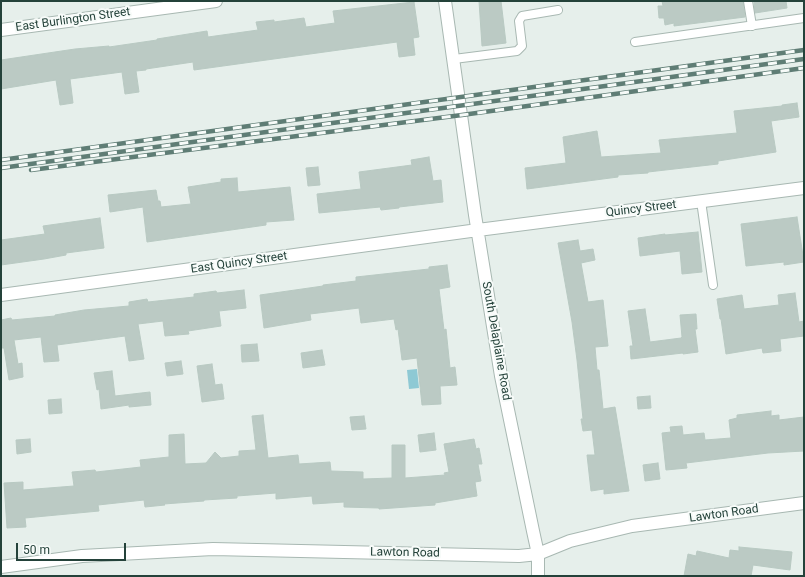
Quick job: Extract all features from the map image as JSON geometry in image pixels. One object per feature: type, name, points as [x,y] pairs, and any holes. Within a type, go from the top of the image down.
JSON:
[{"type":"street","name":"East Burlington Street","points":[[1,30],[216,1]]},
{"type":"street","name":"South Delaplaine Road","points":[[445,1],[501,376],[538,554],[538,576]]},
{"type":"street","name":"Quincy Street","points":[[478,230],[804,188]]},
{"type":"street","name":"East Quincy Street","points":[[1,296],[478,230]]},
{"type":"street","name":"Lawton Road","points":[[1,567],[82,556],[213,549],[519,556],[538,554],[570,541],[632,526],[804,503]]},
{"type":"lane","points":[[748,1],[752,26]]},
{"type":"lane","points":[[454,58],[516,51],[522,46],[519,21],[522,16],[558,10]]},
{"type":"lane","points":[[635,42],[804,18]]},
{"type":"lane","points":[[701,201],[712,285]]},
{"type":"water","points":[[417,369],[419,388],[409,389],[407,370]]},
{"type":"building","points":[[479,1],[501,1],[506,43],[482,46]]},
{"type":"building","points":[[662,1],[743,1],[745,17],[674,26],[674,23],[665,25],[664,18],[659,18],[658,6],[663,6]]},
{"type":"building","points":[[754,1],[786,1],[787,8],[755,13]]},
{"type":"building","points":[[414,2],[419,37],[413,38],[415,55],[399,57],[397,42],[194,70],[193,62],[136,71],[139,92],[125,94],[122,72],[70,79],[73,103],[60,105],[56,80],[1,89],[1,60],[75,49],[109,47],[207,31],[208,37],[258,30],[256,22],[274,20],[274,22],[304,18],[306,27],[335,23],[333,11]]},
{"type":"building","points":[[797,103],[799,117],[771,121],[776,152],[718,161],[718,164],[648,173],[618,175],[618,177],[527,189],[525,168],[566,163],[563,137],[597,131],[601,157],[661,153],[659,140],[737,133],[734,111]]},
{"type":"building","points":[[429,157],[433,181],[441,180],[443,202],[381,210],[380,207],[319,213],[317,194],[361,189],[359,172],[412,165],[411,160]]},
{"type":"building","points":[[318,167],[320,185],[308,186],[306,168]]},
{"type":"building","points":[[237,178],[238,192],[290,187],[294,220],[266,222],[266,225],[147,242],[143,207],[110,212],[108,195],[156,190],[161,207],[191,204],[188,187],[221,182],[221,179]]},
{"type":"building","points":[[797,217],[804,262],[784,265],[784,262],[746,266],[741,224]]},
{"type":"building","points":[[100,218],[104,248],[66,253],[66,255],[1,265],[1,240],[45,234],[43,226]]},
{"type":"building","points":[[698,232],[702,272],[682,274],[680,251],[640,256],[638,238],[665,234]]},
{"type":"building","points":[[578,240],[580,251],[593,249],[595,260],[581,263],[588,302],[603,300],[608,346],[595,347],[597,370],[599,370],[603,409],[615,407],[629,491],[604,494],[604,489],[591,491],[587,455],[595,455],[592,430],[583,431],[581,419],[583,419],[572,322],[558,243]]},
{"type":"building","points":[[447,265],[450,287],[439,289],[444,330],[446,329],[450,368],[455,367],[457,385],[440,386],[441,404],[422,405],[417,358],[402,360],[398,329],[396,330],[394,319],[361,323],[359,308],[310,314],[311,320],[264,328],[260,295],[356,281],[356,277],[429,269],[429,267]]},
{"type":"building","points":[[244,290],[246,308],[219,311],[221,326],[188,331],[189,334],[165,336],[163,321],[138,324],[144,359],[129,361],[125,336],[57,345],[59,361],[44,362],[41,337],[14,340],[18,364],[22,363],[23,377],[9,380],[4,348],[1,348],[1,320],[11,318],[12,320],[55,316],[84,310],[129,306],[129,302],[147,299],[148,302],[194,297],[194,294],[216,291],[217,293]]},
{"type":"building","points":[[795,293],[799,322],[804,321],[804,336],[780,339],[781,351],[763,353],[762,348],[726,354],[717,299],[742,295],[744,309],[779,305],[778,295]]},
{"type":"building","points":[[645,309],[650,342],[681,338],[680,315],[696,314],[697,329],[695,329],[698,352],[631,359],[630,346],[633,346],[628,311]]},
{"type":"building","points":[[257,344],[259,361],[242,362],[241,345]]},
{"type":"building","points":[[322,350],[325,365],[303,368],[301,353]]},
{"type":"building","points":[[181,361],[183,374],[167,376],[165,363]]},
{"type":"building","points":[[212,364],[215,385],[222,384],[224,399],[202,402],[197,366]]},
{"type":"building","points":[[112,371],[115,396],[150,392],[151,405],[129,407],[129,405],[101,409],[99,389],[97,390],[94,373]]},
{"type":"building","points":[[650,396],[651,408],[638,409],[637,397]]},
{"type":"building","points":[[61,399],[62,413],[49,414],[48,400]]},
{"type":"building","points":[[771,411],[771,416],[779,415],[779,420],[804,417],[804,451],[768,453],[686,463],[687,468],[666,470],[662,433],[671,432],[670,427],[682,426],[683,435],[704,433],[705,440],[731,438],[729,420],[737,418],[737,415]]},
{"type":"building","points":[[263,415],[268,458],[298,455],[299,464],[330,462],[331,471],[363,472],[363,479],[392,478],[392,445],[405,445],[405,478],[445,475],[444,473],[449,472],[444,444],[474,439],[476,449],[479,448],[482,464],[478,464],[481,481],[475,482],[477,496],[435,503],[435,505],[379,509],[344,507],[344,502],[313,504],[312,496],[276,499],[276,493],[145,507],[144,500],[98,505],[99,511],[25,518],[26,527],[7,528],[4,483],[23,482],[23,490],[74,486],[72,472],[95,470],[96,472],[141,467],[140,460],[169,457],[169,435],[184,434],[185,464],[206,463],[215,452],[221,458],[239,456],[239,451],[256,450],[252,416]]},
{"type":"building","points":[[364,416],[366,429],[352,430],[350,417]]},
{"type":"building","points":[[434,433],[436,450],[420,452],[418,435]]},
{"type":"building","points":[[30,439],[31,452],[17,454],[16,440]]},
{"type":"building","points":[[658,463],[660,479],[645,481],[643,465]]},
{"type":"building","points":[[739,547],[792,552],[790,570],[753,565],[751,576],[684,576],[688,554],[696,556],[697,551],[729,558],[730,550],[739,551]]},
{"type":"railway","points":[[1,160],[804,50]]},
{"type":"railway","points":[[1,168],[804,59]]},
{"type":"railway","points":[[31,170],[462,115],[804,68]]}]
